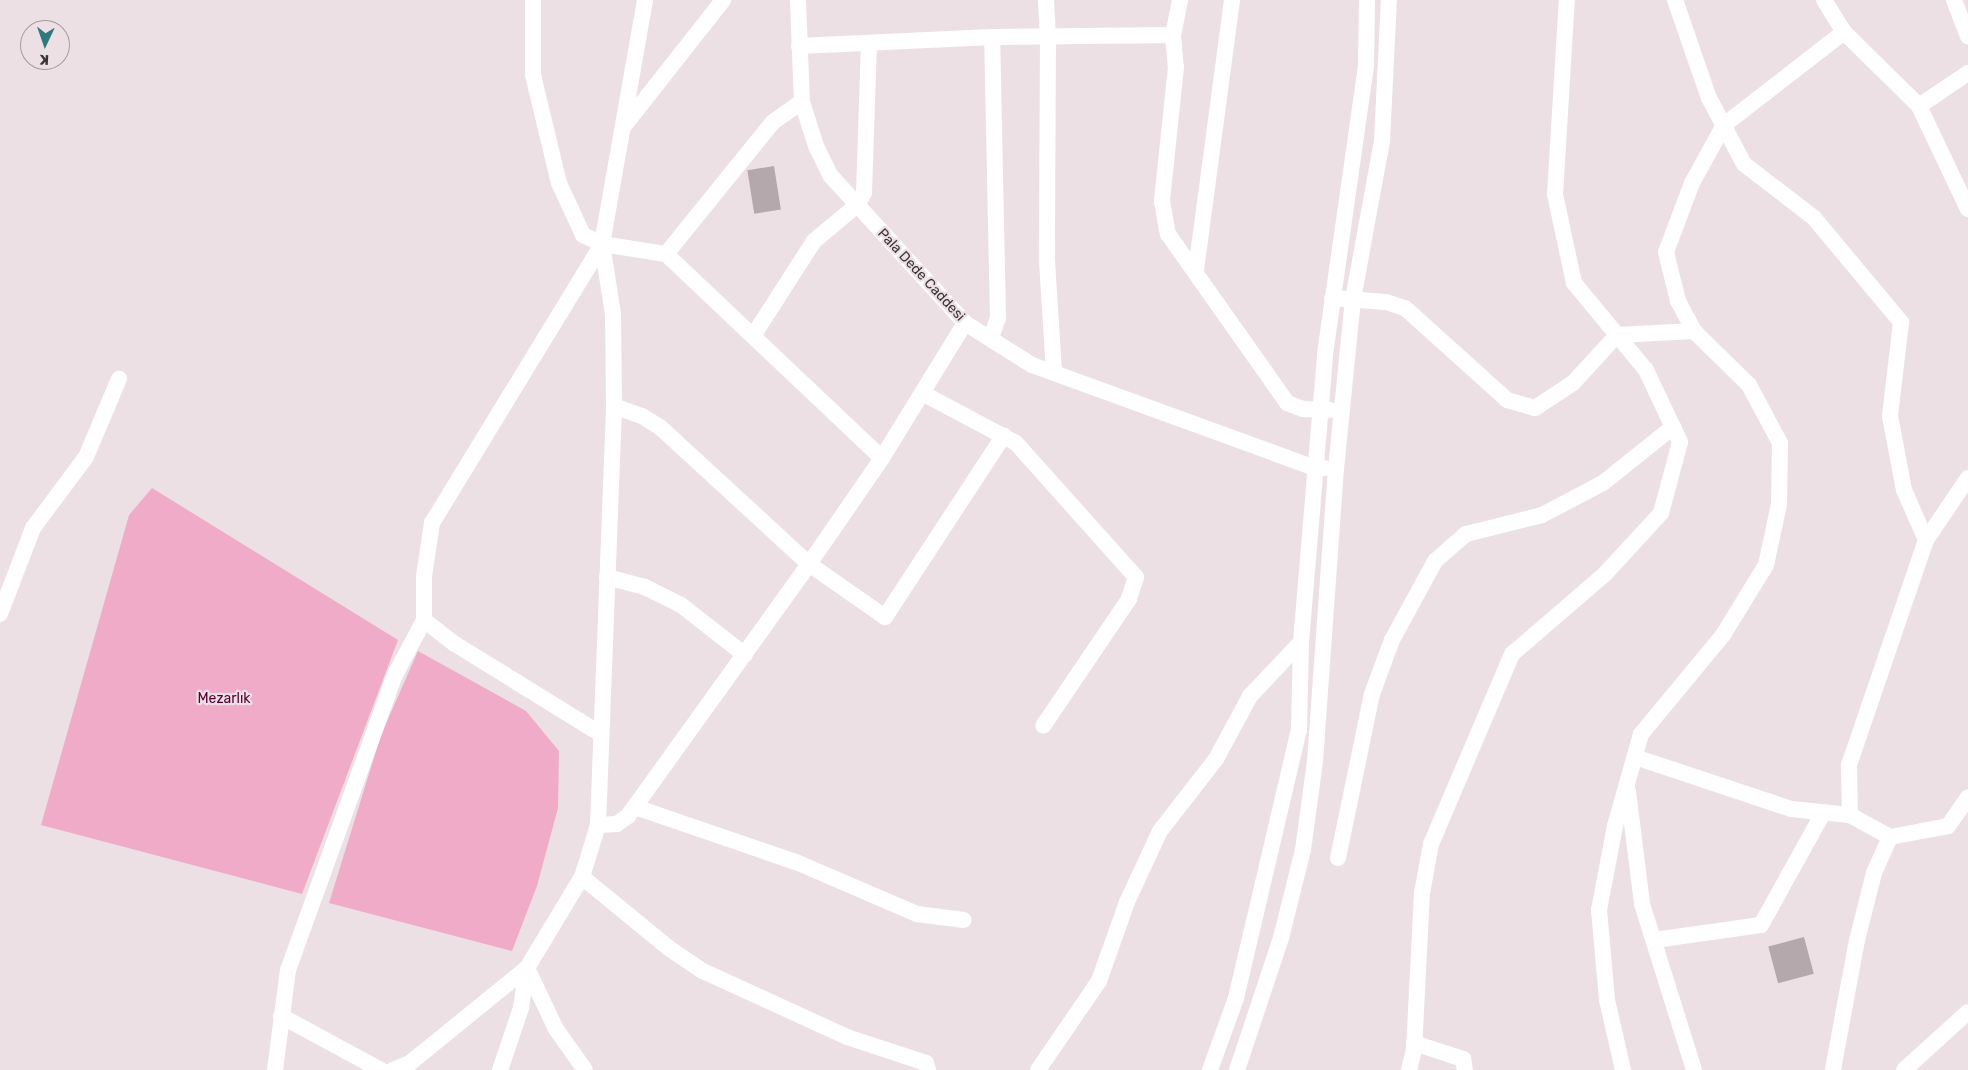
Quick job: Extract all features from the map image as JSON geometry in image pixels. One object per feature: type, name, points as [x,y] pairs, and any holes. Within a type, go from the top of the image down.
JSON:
[{"type":"street","points":[[393,1070],[410,1063],[527,968],[582,877],[598,825],[614,406],[613,314],[602,244],[645,0]]},
{"type":"street","points":[[623,127],[723,0]]},
{"type":"street","name":"Pala Dede Caddesi","points":[[798,0],[802,102],[816,146],[830,175],[965,324],[991,338],[1032,366],[1315,468],[1336,469]]},
{"type":"street","points":[[1046,0],[1048,37],[1047,261],[1054,373]]},
{"type":"street","points":[[1180,0],[1173,35],[1176,67],[1162,201],[1168,234],[1196,270],[1287,403],[1303,409],[1342,412]]},
{"type":"street","points":[[1196,270],[1232,0]]},
{"type":"street","points":[[1210,1070],[1236,998],[1299,730],[1301,642],[1320,410],[1332,298],[1366,65],[1367,0]]},
{"type":"street","points":[[1237,1070],[1281,938],[1303,850],[1314,762],[1336,469],[1353,299],[1382,142],[1389,0]]},
{"type":"street","points":[[1409,1070],[1414,1043],[1422,893],[1431,844],[1512,654],[1605,574],[1661,514],[1680,442],[1646,370],[1574,282],[1555,194],[1567,0]]},
{"type":"street","points":[[1675,0],[1709,98],[1744,164],[1814,218],[1900,322],[1890,416],[1904,490],[1926,540]]},
{"type":"street","points":[[1824,0],[1844,32],[1919,106],[1968,209]]},
{"type":"street","points":[[1954,0],[1968,36]]},
{"type":"street","points":[[534,1],[533,75],[559,183],[578,229],[590,240],[602,244],[666,254],[882,458]]},
{"type":"street","points":[[1623,1070],[1607,1000],[1599,910],[1627,783],[1641,734],[1723,635],[1766,565],[1779,504],[1780,444],[1748,385],[1694,331],[1678,301],[1666,252],[1692,183],[1724,125],[1844,32]]},
{"type":"street","points":[[799,46],[992,38],[1173,35]]},
{"type":"street","points":[[991,338],[998,318],[992,38]]},
{"type":"street","points":[[752,336],[814,241],[857,205],[865,189],[869,43]]},
{"type":"street","points":[[1919,106],[1968,72]]},
{"type":"street","points":[[666,254],[773,122],[802,102]]},
{"type":"street","points":[[275,1070],[288,970],[391,684],[424,620],[424,576],[432,523],[602,244]]},
{"type":"street","points":[[1332,298],[1386,302],[1405,308],[1506,400],[1535,408],[1573,383],[1617,334],[1694,331]]},
{"type":"street","points":[[598,825],[616,824],[635,807],[810,564],[882,458],[965,324]]},
{"type":"street","points":[[0,614],[34,528],[86,457],[119,379]]},
{"type":"street","points":[[922,393],[1016,443],[1136,577],[1129,599],[1043,726]]},
{"type":"street","points":[[614,406],[661,428],[810,564],[885,617],[1004,435]]},
{"type":"street","points":[[1338,858],[1372,694],[1392,640],[1435,561],[1466,534],[1542,515],[1602,483],[1674,427]]},
{"type":"street","points":[[1850,815],[1849,765],[1926,540],[1968,478]]},
{"type":"street","points":[[607,577],[645,587],[681,605],[745,655]]},
{"type":"street","points":[[424,620],[455,644],[601,734]]},
{"type":"street","points":[[1038,1070],[1099,980],[1127,902],[1160,831],[1216,759],[1250,696],[1301,642]]},
{"type":"street","points":[[1635,757],[1791,810],[1850,815],[1890,837],[1968,822]]},
{"type":"street","points":[[1627,783],[1642,904],[1694,1070]]},
{"type":"street","points":[[1948,826],[1968,797]]},
{"type":"street","points":[[635,807],[796,862],[917,914],[964,920]]},
{"type":"street","points":[[1654,940],[1761,925],[1823,813]]},
{"type":"street","points":[[1833,1070],[1857,940],[1874,873],[1890,837]]},
{"type":"street","points":[[582,877],[670,949],[703,971],[847,1037],[926,1063],[928,1070]]},
{"type":"street","points":[[500,1070],[521,1008],[527,968]]},
{"type":"street","points":[[527,968],[556,1029],[585,1070]]},
{"type":"street","points":[[1904,1070],[1968,1012]]},
{"type":"street","points":[[281,1016],[381,1070]]},
{"type":"street","points":[[1414,1043],[1463,1059],[1465,1070]]},
{"type":"green space","name":"Mezarlık","points":[[152,488],[398,640],[302,894],[41,825],[129,515]]},
{"type":"green space","points":[[418,651],[526,711],[559,751],[558,808],[537,886],[512,951],[329,903],[381,735]]},
{"type":"building","points":[[774,166],[781,209],[754,214],[747,170]]},
{"type":"building","points":[[1804,937],[1814,974],[1778,983],[1768,947]]}]
